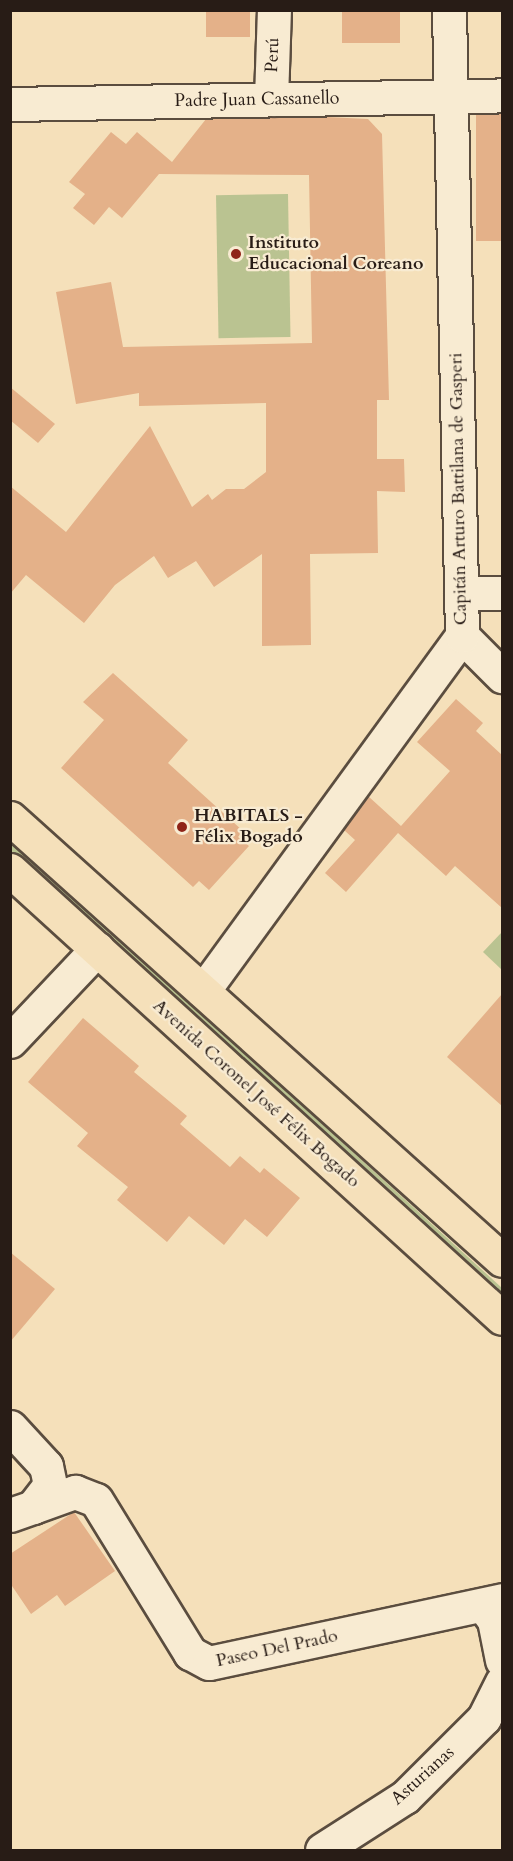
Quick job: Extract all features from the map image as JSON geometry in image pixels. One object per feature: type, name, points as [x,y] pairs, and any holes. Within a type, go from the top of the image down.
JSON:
[{"type":"main road","points":[[10,818],[502,1260]]},
{"type":"main road","name":"Avenida Coronel José Félix Bogado","points":[[10,870],[502,1318]]},
{"type":"street","name":"Perú","points":[[271,99],[274,10]]},
{"type":"street","name":"Capitán Arturo Battilana de Gasperi","points":[[202,991],[462,636],[449,10]]},
{"type":"street","name":"Padre Juan Cassanello","points":[[10,104],[502,95]]},
{"type":"street","points":[[461,594],[502,593]]},
{"type":"street","points":[[462,636],[502,676]]},
{"type":"street","points":[[10,1041],[97,949]]},
{"type":"street","points":[[10,1427],[46,1466],[50,1485],[22,1511]]},
{"type":"street","name":"Paseo Del Prado","points":[[22,1511],[75,1492],[96,1500],[190,1653],[209,1663],[493,1603]]},
{"type":"street","points":[[493,1603],[502,1660]]},
{"type":"street","name":"Asturianas","points":[[322,1851],[405,1797],[484,1718],[502,1682]]},
{"type":"green space","points":[[288,194],[290,337],[219,338],[216,195]]},
{"type":"green space","points":[[10,839],[502,1288],[502,1301],[11,851]]},
{"type":"green space","points":[[502,932],[502,970],[483,952]]},
{"type":"building","points":[[206,10],[250,10],[250,37],[206,37]]},
{"type":"building","points":[[342,10],[400,10],[400,43],[342,43]]},
{"type":"building","points":[[476,114],[502,114],[502,241],[476,241]]},
{"type":"building","points":[[326,117],[368,119],[382,134],[389,400],[377,400],[377,459],[404,459],[405,492],[377,491],[378,553],[310,554],[311,645],[262,646],[262,554],[214,587],[196,561],[168,578],[154,556],[115,585],[84,623],[26,575],[10,594],[10,486],[66,532],[150,426],[192,507],[208,494],[212,500],[226,489],[244,489],[266,472],[266,403],[139,406],[139,393],[76,404],[56,292],[111,282],[123,347],[312,343],[309,175],[159,174],[122,218],[109,207],[94,225],[73,208],[85,194],[69,182],[111,132],[126,144],[137,132],[172,162],[206,119]]},
{"type":"building","points":[[10,387],[55,424],[38,443],[10,420]]},
{"type":"building","points":[[113,673],[188,740],[168,763],[243,831],[238,837],[249,846],[209,890],[199,881],[193,887],[61,768],[104,720],[83,702]]},
{"type":"building","points":[[456,699],[483,723],[476,731],[502,755],[502,908],[455,866],[446,876],[398,833],[346,892],[325,873],[355,840],[344,830],[368,796],[401,826],[450,771],[417,742]]},
{"type":"building","points":[[502,994],[502,1106],[447,1057]]},
{"type":"building","points":[[83,1018],[139,1066],[134,1072],[187,1116],[180,1124],[230,1167],[240,1156],[260,1173],[264,1168],[300,1198],[267,1237],[245,1219],[224,1245],[189,1216],[167,1242],[117,1200],[128,1187],[77,1146],[88,1133],[28,1082]]},
{"type":"building","points":[[10,1252],[55,1289],[10,1342]]},
{"type":"building","points":[[74,1512],[115,1571],[65,1606],[57,1595],[31,1614],[10,1583],[10,1554]]},
{"type":"place","name":"Instituto Educacional Coreano","points":[[236,254]]},
{"type":"place","name":"HABITALS - Félix Bogado","points":[[182,827]]}]
